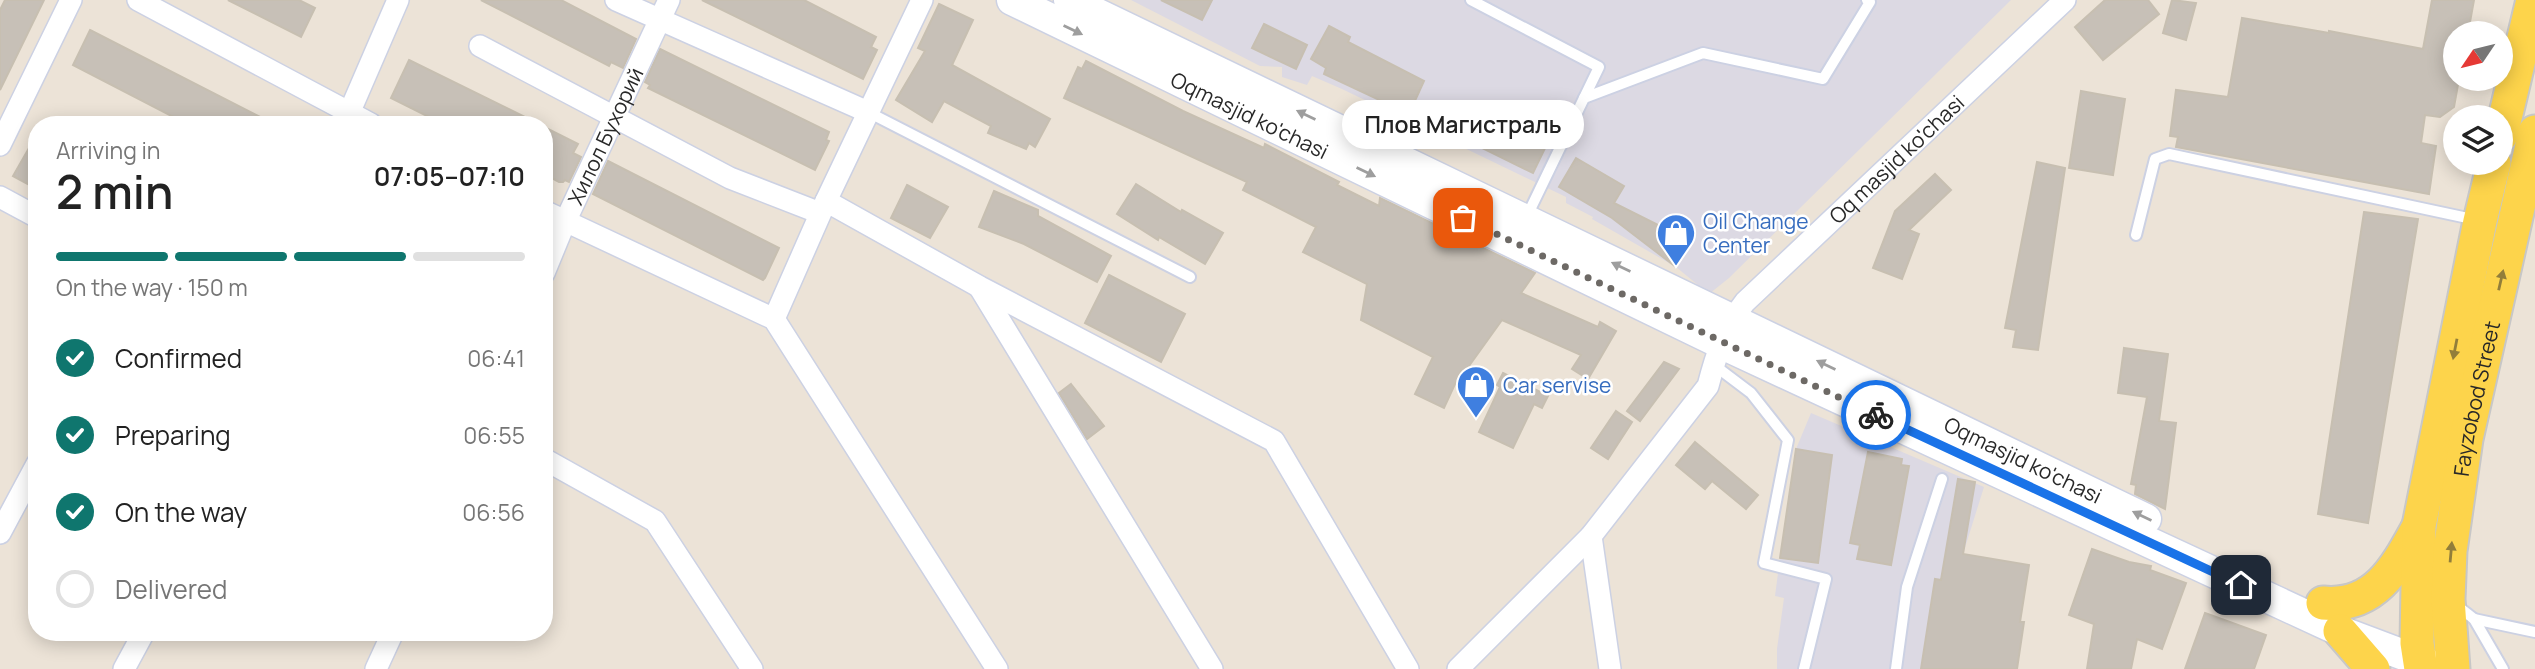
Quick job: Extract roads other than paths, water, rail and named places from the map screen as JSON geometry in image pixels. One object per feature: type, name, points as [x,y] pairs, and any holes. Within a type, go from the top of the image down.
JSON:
[{"type":"main road","name":"Oqmasjid ko'chasi","points":[[1012,0],[1722,343],[2340,631],[2434,660]]},
{"type":"main road","name":"Oqmasjid ko'chasi","points":[[1069,0],[1524,221],[1722,343],[2323,603],[2434,660]]},
{"type":"main road","points":[[2508,105],[2533,0]]},
{"type":"main road","name":"Fayzobod Street","points":[[2434,660],[2448,599],[2450,551],[2466,439],[2535,132]]},
{"type":"main road","name":"Fayzobod Street","points":[[2434,660],[2420,526],[2491,175]]},
{"type":"main road","points":[[2323,603],[2338,605],[2358,600],[2371,592],[2384,581],[2420,526]]},
{"type":"main road","points":[[2340,631],[2374,669]]},
{"type":"street","points":[[0,145],[71,0]]},
{"type":"street","points":[[138,0],[358,116]]},
{"type":"street","points":[[350,111],[398,0]]},
{"type":"street","points":[[616,0],[868,112]]},
{"type":"street","name":"Хилол Бухорий","points":[[553,252],[613,116],[669,0]]},
{"type":"street","points":[[774,319],[823,207],[922,0]]},
{"type":"street","name":"Oq masjid ko'chasi","points":[[1458,669],[1591,536],[1708,386],[1722,343],[1751,296],[2064,0]]},
{"type":"street","points":[[480,46],[730,178],[823,207],[1274,441],[1408,669]]},
{"type":"street","points":[[0,197],[28,213]]},
{"type":"street","points":[[553,216],[774,319],[997,669]]},
{"type":"street","points":[[980,287],[1212,669]]},
{"type":"street","points":[[553,464],[655,521],[752,669]]},
{"type":"street","points":[[0,533],[28,481]]},
{"type":"street","points":[[1591,536],[1610,669]]},
{"type":"street","points":[[124,669],[139,641]]},
{"type":"street","points":[[376,669],[389,641]]},
{"type":"lane","points":[[1471,0],[1599,67],[1524,221]]},
{"type":"lane","points":[[1584,98],[1703,53],[1823,79],[1870,2],[1867,0]]},
{"type":"lane","points":[[868,112],[1190,276]]},
{"type":"lane","points":[[2136,235],[2155,159],[2169,154],[2480,221]]},
{"type":"lane","points":[[1722,343],[1751,393],[1788,440],[1764,563],[1826,579],[1804,669]]},
{"type":"lane","points":[[1896,669],[1907,587],[1942,479]]},
{"type":"lane","points":[[2448,599],[2474,619],[2502,669]]},
{"type":"lane","points":[[2474,619],[2535,632]]},
{"type":"place","name":"Плов Магистраль","points":[[1463,218]]},
{"type":"place","name":"Oil Change Center","points":[[1676,267]]},
{"type":"place","name":"Car servise","points":[[1476,419]]}]
